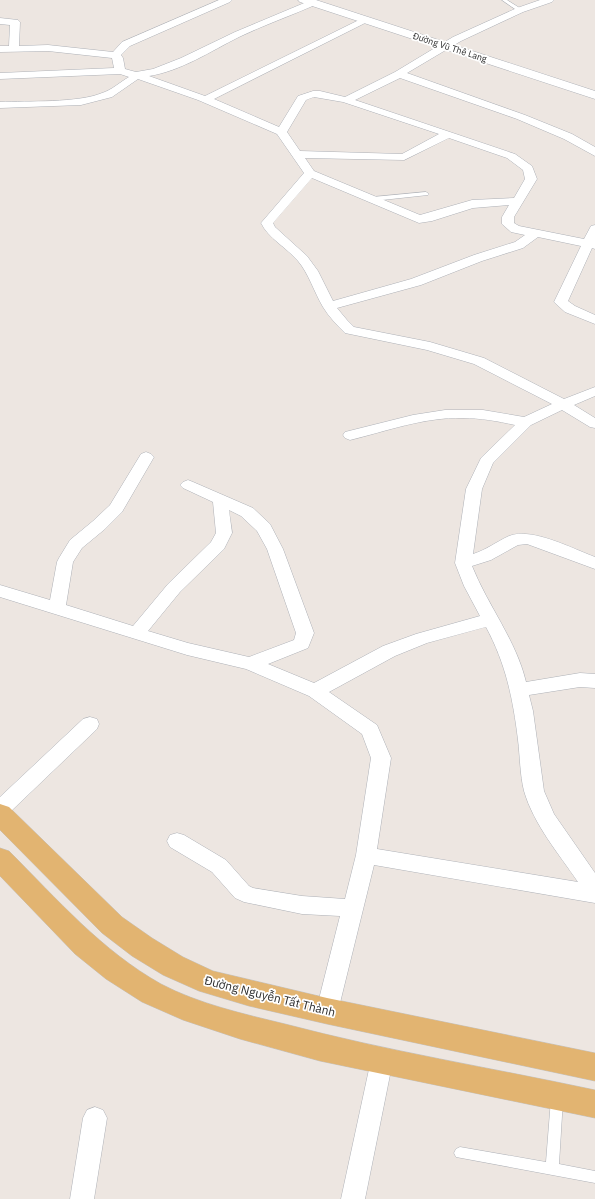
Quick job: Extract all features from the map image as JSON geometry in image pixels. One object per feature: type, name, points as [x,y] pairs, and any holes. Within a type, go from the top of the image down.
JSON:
[{"type":"main road","name":"Đường Nguyễn Tất Thành","points":[[0,814],[112,925],[142,947],[173,966],[209,982],[327,1011],[595,1067]]},
{"type":"main road","points":[[0,859],[85,945],[116,970],[152,993],[193,1011],[240,1026],[320,1047],[595,1104]]},
{"type":"street","points":[[115,55],[126,44],[227,0]]},
{"type":"street","name":"Đường Vũ Thê Lang","points":[[335,0],[595,83]]},
{"type":"street","points":[[346,100],[399,74],[456,39],[520,10],[548,0]]},
{"type":"street","points":[[0,105],[90,101],[108,95],[138,75],[155,72],[185,60],[308,1]]},
{"type":"street","name":"Đường Vũ Thê Lang","points":[[308,1],[595,95]]},
{"type":"street","points":[[207,99],[366,20]]},
{"type":"street","points":[[0,21],[15,22],[14,49]]},
{"type":"street","points":[[0,50],[66,49],[115,55],[118,58],[120,70]]},
{"type":"street","points":[[0,76],[120,70],[138,75],[207,99],[281,132],[310,173],[419,218],[428,218],[472,204],[518,200]]},
{"type":"street","points":[[399,74],[516,114],[566,136],[588,147],[595,153]]},
{"type":"street","points":[[281,132],[298,103],[306,96],[320,94],[346,100],[511,156],[528,168],[531,179],[508,217],[508,224],[515,229],[534,234],[592,245]]},
{"type":"street","points":[[296,154],[404,157],[448,134]]},
{"type":"street","points":[[310,173],[268,222],[270,229],[307,264],[329,306],[340,322],[350,330],[430,346],[479,361],[563,404],[595,424]]},
{"type":"street","points":[[595,229],[592,245],[563,295],[561,302],[570,309],[595,320]]},
{"type":"street","points":[[329,306],[416,282],[478,258],[508,250],[519,245],[534,234]]},
{"type":"street","points":[[595,391],[563,404],[526,422],[486,461],[474,489],[463,563],[472,586],[505,646],[514,669],[524,711],[534,791],[546,818],[595,890]]},
{"type":"street","points":[[350,435],[429,417],[453,414],[478,414],[526,422]]},
{"type":"street","points":[[57,609],[65,562],[76,544],[99,525],[116,508],[146,457]]},
{"type":"street","points":[[188,484],[247,512],[264,528],[275,549],[305,633],[302,644],[250,664]]},
{"type":"street","points":[[136,634],[174,588],[218,545],[224,533],[220,499]]},
{"type":"street","points":[[463,563],[485,556],[515,540],[527,539],[595,563]]},
{"type":"street","points":[[3,597],[57,609],[187,649],[250,664],[315,692],[370,730],[381,758],[366,855],[327,1011]]},
{"type":"street","points":[[315,692],[389,651],[415,640],[490,620]]},
{"type":"street","points":[[519,690],[580,680],[595,681]]},
{"type":"street","points":[[0,809],[90,724]]},
{"type":"street","points":[[176,841],[219,866],[242,892],[251,896],[302,905],[352,908]]},
{"type":"street","points":[[366,855],[595,894]]},
{"type":"street","points":[[353,1199],[382,1060]]},
{"type":"street","points":[[82,1199],[95,1118]]},
{"type":"lane","points":[[504,0],[520,10]]},
{"type":"lane","points":[[373,199],[426,194]]},
{"type":"lane","points":[[552,1169],[557,1096]]},
{"type":"lane","points":[[460,1153],[595,1177]]}]
